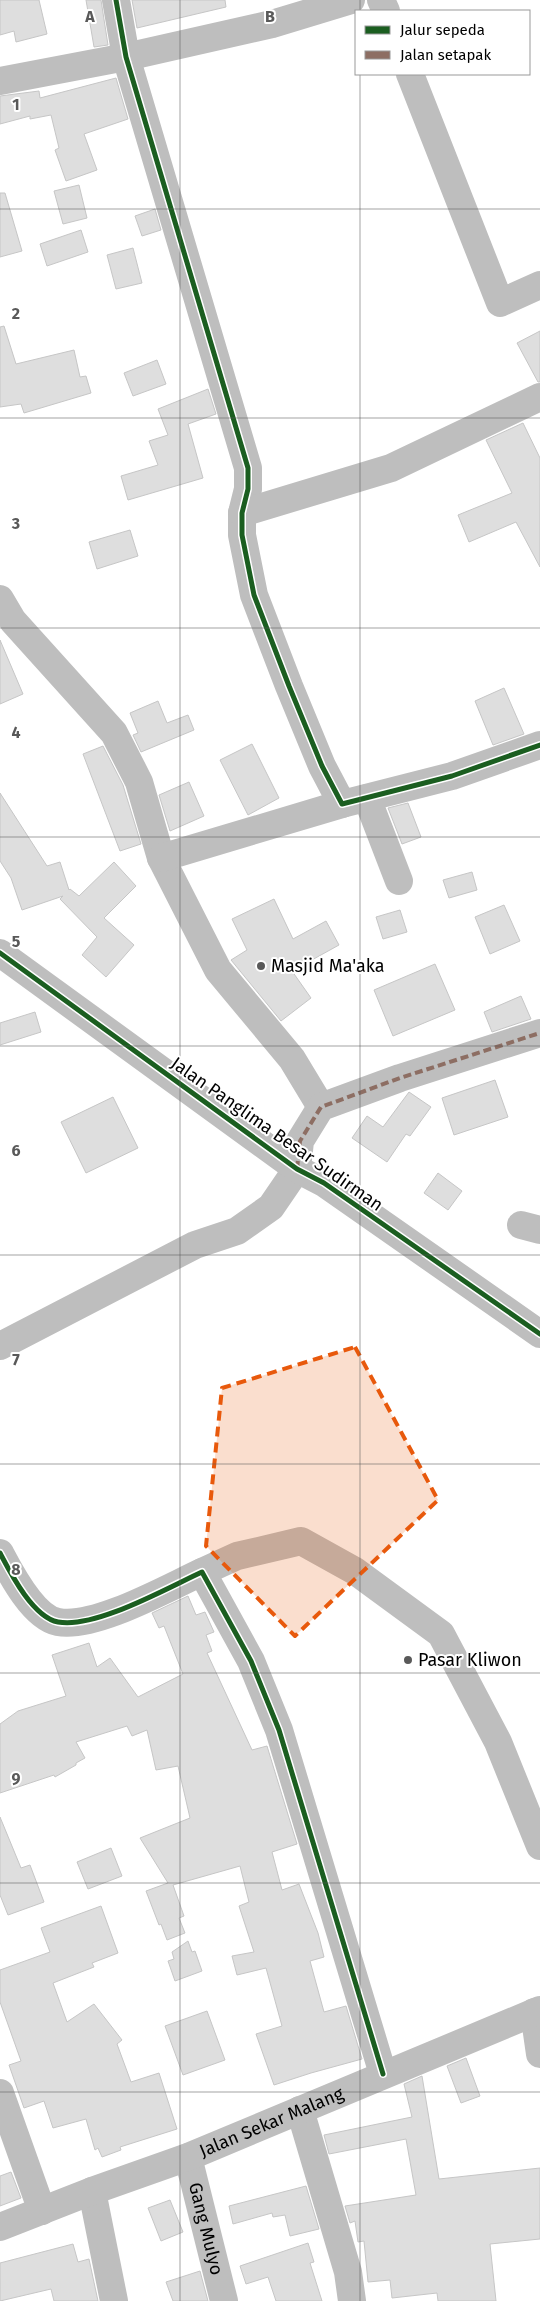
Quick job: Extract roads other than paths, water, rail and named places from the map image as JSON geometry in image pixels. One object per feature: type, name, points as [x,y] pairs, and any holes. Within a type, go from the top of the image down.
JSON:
[{"type":"street","points":[[116,0],[126,57],[248,468],[248,489],[242,513],[242,535],[254,595],[322,766],[354,801],[399,881]]},
{"type":"street","points":[[0,81],[126,57],[272,24],[351,0]]},
{"type":"street","points":[[410,75],[500,303],[540,285]]},
{"type":"street","points":[[242,513],[391,468],[540,398]]},
{"type":"street","points":[[0,600],[13,621],[114,732],[139,782],[161,858],[218,970],[292,1059],[321,1107]]},
{"type":"street","points":[[161,858],[354,801],[452,776],[540,745]]},
{"type":"street","name":"Jalan Panglima Besar Sudirman","points":[[0,953],[297,1169],[324,1183],[540,1334]]},
{"type":"street","points":[[0,1346],[195,1245],[238,1231],[272,1207],[297,1169],[300,1141],[321,1107],[400,1078],[540,1033]]},
{"type":"street","points":[[3,1565],[35,1607],[57,1622],[84,1622],[102,1616],[237,1556],[301,1541],[355,1571],[441,1634],[498,1742],[540,1846]]},
{"type":"street","points":[[202,1572],[251,1661],[279,1730],[383,2074]]},
{"type":"street","points":[[537,2011],[540,2054]]},
{"type":"street","name":"Jalan Sekar Malang","points":[[0,2228],[92,2191],[188,2157],[537,2011]]},
{"type":"street","points":[[0,2093],[42,2211]]},
{"type":"street","points":[[300,2110],[348,2272],[352,2301]]},
{"type":"street","name":"Gang Mulyo","points":[[188,2157],[224,2301]]},
{"type":"street","points":[[92,2191],[114,2301]]},
{"type":"place","name":"Masjid Ma'aka","points":[[261,966]]},
{"type":"place","name":"Pasar Kliwon","points":[[408,1660]]}]
